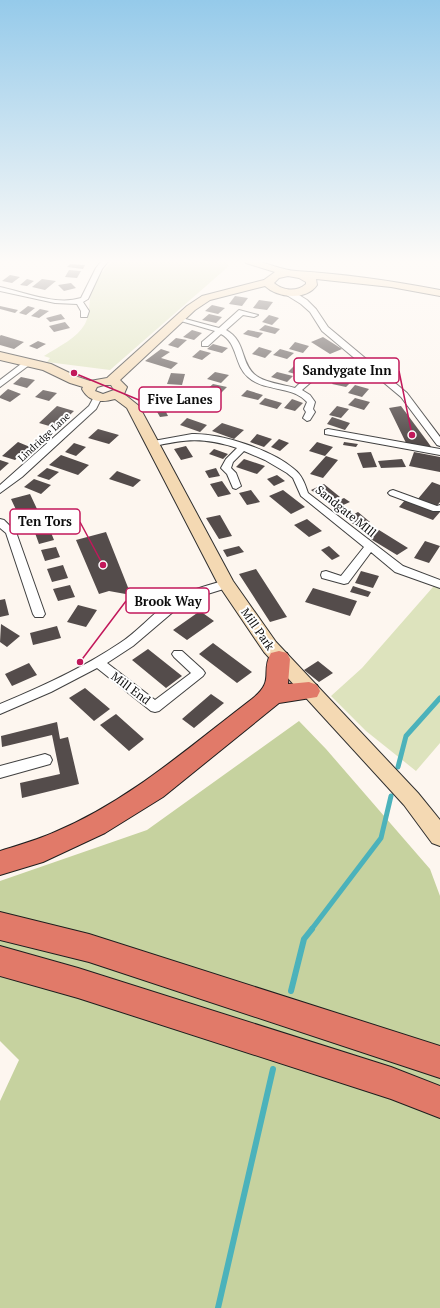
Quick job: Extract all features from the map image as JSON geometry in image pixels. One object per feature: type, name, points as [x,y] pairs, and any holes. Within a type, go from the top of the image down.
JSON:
[{"type":"highway","points":[[0,863],[32,855],[74,837],[119,813],[213,744],[273,694],[279,677],[279,659]]},
{"type":"highway","points":[[273,694],[308,691]]},
{"type":"highway","points":[[0,926],[89,948],[440,1062]]},
{"type":"highway","points":[[0,961],[85,986],[391,1083],[440,1102]]},
{"type":"main road","points":[[91,385],[89,391],[92,395],[106,398],[176,321]]},
{"type":"main road","points":[[0,356],[46,367],[79,382],[91,385],[100,381],[114,388]]},
{"type":"main road","name":"Mill Park","points":[[114,388],[132,406],[226,584],[279,659],[411,799],[440,836]]},
{"type":"street","points":[[185,321],[220,331],[231,337],[237,346],[247,372],[256,379],[296,391],[309,397],[311,402],[308,409],[311,412],[307,418]]},
{"type":"street","points":[[205,344],[232,321]]},
{"type":"street","points":[[320,321],[325,329],[364,360],[404,395],[440,443]]},
{"type":"street","points":[[0,384],[28,363]]},
{"type":"street","points":[[296,391],[306,381],[325,371]]},
{"type":"street","name":"Lindridge Lane","points":[[0,490],[20,475],[93,407],[98,397]]},
{"type":"street","points":[[328,432],[440,452]]},
{"type":"street","name":"Sandgate MIll","points":[[151,444],[185,437],[205,437],[268,457],[289,468],[297,476],[304,494],[399,569],[440,584]]},
{"type":"street","points":[[236,486],[231,473],[226,468],[229,461],[242,448]]},
{"type":"street","points":[[393,493],[437,509],[440,508]]},
{"type":"street","points":[[0,522],[11,532],[39,614]]},
{"type":"street","points":[[326,575],[344,580],[370,546]]},
{"type":"street","points":[[0,709],[33,696],[125,646],[170,607],[185,599],[226,584]]},
{"type":"street","name":"Mill End","points":[[97,662],[155,707],[199,673],[178,654]]},
{"type":"street","points":[[0,772],[45,760]]},
{"type":"green space","points":[[86,321],[166,321],[110,370],[47,362],[50,358],[44,356],[72,338],[82,329]]},
{"type":"green space","points":[[440,579],[440,743],[416,771],[366,731],[331,696],[362,668]]},
{"type":"green space","points":[[299,721],[326,749],[430,869],[440,896],[440,1308],[0,1308],[0,1101],[19,1060],[0,1041],[0,881],[147,830]]},
{"type":"building","points":[[207,321],[218,321],[216,323]]},
{"type":"building","points":[[263,321],[276,321],[272,325],[262,322]]},
{"type":"building","points":[[65,322],[70,328],[54,332],[49,326]]},
{"type":"building","points":[[265,325],[280,329],[275,334],[259,330]]},
{"type":"building","points":[[192,330],[202,333],[194,340],[183,337]]},
{"type":"building","points":[[248,330],[263,333],[258,338],[243,334]]},
{"type":"building","points":[[1,335],[24,342],[14,349],[0,345]]},
{"type":"building","points":[[323,337],[342,349],[330,354],[311,342]]},
{"type":"building","points":[[176,338],[187,340],[178,348],[168,345]]},
{"type":"building","points":[[38,341],[46,344],[37,349],[29,346]]},
{"type":"building","points":[[295,342],[309,346],[303,353],[289,349]]},
{"type":"building","points":[[213,344],[228,348],[222,353],[207,349]]},
{"type":"building","points":[[259,347],[272,351],[265,358],[252,354]]},
{"type":"building","points":[[161,349],[170,352],[161,358],[178,363],[171,369],[145,361]]},
{"type":"building","points":[[280,349],[294,353],[287,359],[273,355]]},
{"type":"building","points":[[200,350],[211,353],[202,360],[192,357]]},
{"type":"building","points":[[308,358],[324,362],[319,368],[303,363]]},
{"type":"building","points":[[352,358],[371,371],[359,375],[339,362]]},
{"type":"building","points":[[296,364],[307,367],[299,375],[288,372]]},
{"type":"building","points":[[215,372],[229,375],[221,383],[207,379]]},
{"type":"building","points":[[277,372],[293,376],[287,382],[271,377]]},
{"type":"building","points":[[171,373],[185,374],[182,385],[167,384]]},
{"type":"building","points":[[338,376],[353,380],[346,387],[332,384]]},
{"type":"building","points":[[21,377],[35,380],[27,388],[13,384]]},
{"type":"building","points":[[213,384],[227,387],[219,395],[205,391]]},
{"type":"building","points":[[355,385],[369,389],[362,397],[348,393]]},
{"type":"building","points":[[8,389],[21,394],[10,402],[0,398],[0,396]]},
{"type":"building","points":[[43,390],[57,393],[49,401],[35,397]]},
{"type":"building","points":[[247,390],[263,395],[258,400],[241,396]]},
{"type":"building","points":[[265,398],[282,403],[277,409],[259,404]]},
{"type":"building","points":[[355,398],[370,402],[364,410],[348,405]]},
{"type":"building","points":[[292,399],[303,403],[295,411],[284,408]]},
{"type":"building","points":[[57,406],[74,411],[56,428],[39,423]]},
{"type":"building","points":[[337,406],[349,409],[341,418],[329,415]]},
{"type":"building","points":[[401,406],[432,448],[407,445],[389,408]]},
{"type":"building","points":[[164,408],[168,416],[160,417],[156,410]]},
{"type":"building","points":[[332,417],[350,423],[345,430],[327,424]]},
{"type":"building","points":[[187,418],[207,425],[200,432],[180,425]]},
{"type":"building","points":[[222,423],[244,430],[234,439],[212,431]]},
{"type":"building","points":[[98,429],[119,435],[109,444],[88,438]]},
{"type":"building","points":[[257,434],[272,439],[264,447],[250,442]]},
{"type":"building","points":[[279,439],[289,443],[280,451],[271,447]]},
{"type":"building","points":[[18,442],[30,447],[15,460],[2,456]]},
{"type":"building","points":[[317,442],[333,447],[325,456],[309,451]]},
{"type":"building","points":[[344,442],[358,444],[356,447],[343,445]]},
{"type":"building","points":[[74,443],[86,447],[76,456],[65,452]]},
{"type":"building","points":[[186,446],[193,457],[181,460],[174,449]]},
{"type":"building","points":[[214,449],[228,454],[223,459],[209,454]]},
{"type":"building","points":[[371,452],[377,467],[363,468],[357,453]]},
{"type":"building","points":[[414,452],[440,457],[440,472],[409,466]]},
{"type":"building","points":[[61,455],[89,465],[78,475],[49,465]]},
{"type":"building","points":[[326,456],[338,460],[323,478],[310,474]]},
{"type":"building","points":[[244,459],[265,466],[257,474],[236,467]]},
{"type":"building","points":[[402,459],[406,467],[381,468],[378,461]]},
{"type":"building","points":[[0,460],[9,463],[0,471]]},
{"type":"building","points":[[47,468],[59,472],[49,480],[37,476]]},
{"type":"building","points":[[216,468],[220,476],[209,478],[205,471]]},
{"type":"building","points":[[117,471],[141,480],[133,487],[109,479]]},
{"type":"building","points":[[277,475],[285,481],[274,486],[267,479]]},
{"type":"building","points":[[34,479],[51,485],[41,494],[24,487]]},
{"type":"building","points":[[222,481],[231,494],[218,497],[210,484]]},
{"type":"building","points":[[432,482],[440,485],[440,502],[436,507],[417,500]]},
{"type":"building","points":[[324,484],[340,497],[327,502],[311,490]]},
{"type":"building","points":[[251,490],[260,502],[247,505],[239,493]]},
{"type":"building","points":[[283,490],[305,507],[291,514],[269,496]]},
{"type":"building","points":[[30,494],[37,509],[18,514],[11,499]]},
{"type":"building","points":[[344,498],[350,502],[334,509],[329,505]]},
{"type":"building","points":[[406,499],[440,512],[433,520],[399,507]]},
{"type":"building","points":[[358,512],[370,522],[358,528],[346,518]]},
{"type":"building","points":[[220,515],[232,536],[219,539],[206,518]]},
{"type":"building","points":[[307,519],[322,531],[309,537],[294,525]]},
{"type":"building","points":[[50,530],[54,540],[39,544],[35,533]]},
{"type":"building","points":[[379,530],[408,548],[397,555],[369,538]]},
{"type":"building","points":[[106,532],[131,595],[109,591],[99,594],[76,540]]},
{"type":"building","points":[[425,541],[440,546],[429,563],[414,558]]},
{"type":"building","points":[[239,546],[244,552],[227,557],[223,550]]},
{"type":"building","points":[[329,546],[340,556],[332,560],[321,550]]},
{"type":"building","points":[[56,547],[60,557],[45,561],[41,550]]},
{"type":"building","points":[[63,565],[68,578],[52,582],[47,569]]},
{"type":"building","points":[[256,569],[287,617],[270,622],[239,574]]},
{"type":"building","points":[[361,571],[379,576],[373,588],[355,583]]},
{"type":"building","points":[[70,585],[75,597],[58,601],[53,589]]},
{"type":"building","points":[[353,586],[371,592],[368,597],[350,592]]},
{"type":"building","points":[[313,588],[357,601],[350,616],[305,602]]},
{"type":"building","points":[[5,599],[9,615],[0,617],[0,600]]},
{"type":"building","points":[[78,605],[97,610],[86,627],[67,622]]},
{"type":"building","points":[[200,611],[214,621],[187,640],[173,630]]},
{"type":"building","points":[[1,624],[20,636],[7,647],[0,642]]},
{"type":"building","points":[[57,626],[61,638],[33,645],[30,633]]},
{"type":"building","points":[[213,643],[252,672],[237,683],[199,654]]},
{"type":"building","points":[[148,649],[182,676],[166,688],[132,660]]},
{"type":"building","points":[[318,661],[333,673],[319,682],[304,670]]},
{"type":"building","points":[[29,663],[37,675],[12,686],[5,674]]},
{"type":"building","points":[[85,688],[110,709],[94,721],[69,698]]},
{"type":"building","points":[[211,694],[224,703],[194,728],[182,719]]},
{"type":"building","points":[[116,714],[144,739],[129,751],[100,725]]},
{"type":"building","points":[[57,722],[60,739],[68,737],[79,784],[22,798],[20,783],[60,774],[52,735],[2,747],[1,736]]},
{"type":"waterway","points":[[398,767],[406,736],[440,698]]},
{"type":"waterway","points":[[311,930],[381,838],[391,796]]},
{"type":"waterway","points":[[291,991],[304,939],[312,929]]},
{"type":"waterway","points":[[218,1308],[273,1069]]},
{"type":"place","name":"Five Lanes","points":[[74,373]]},
{"type":"place","name":"Sandygate Inn","points":[[412,435]]},
{"type":"place","name":"Ten Tors","points":[[103,565]]},
{"type":"place","name":"Brook Way","points":[[80,662]]}]
